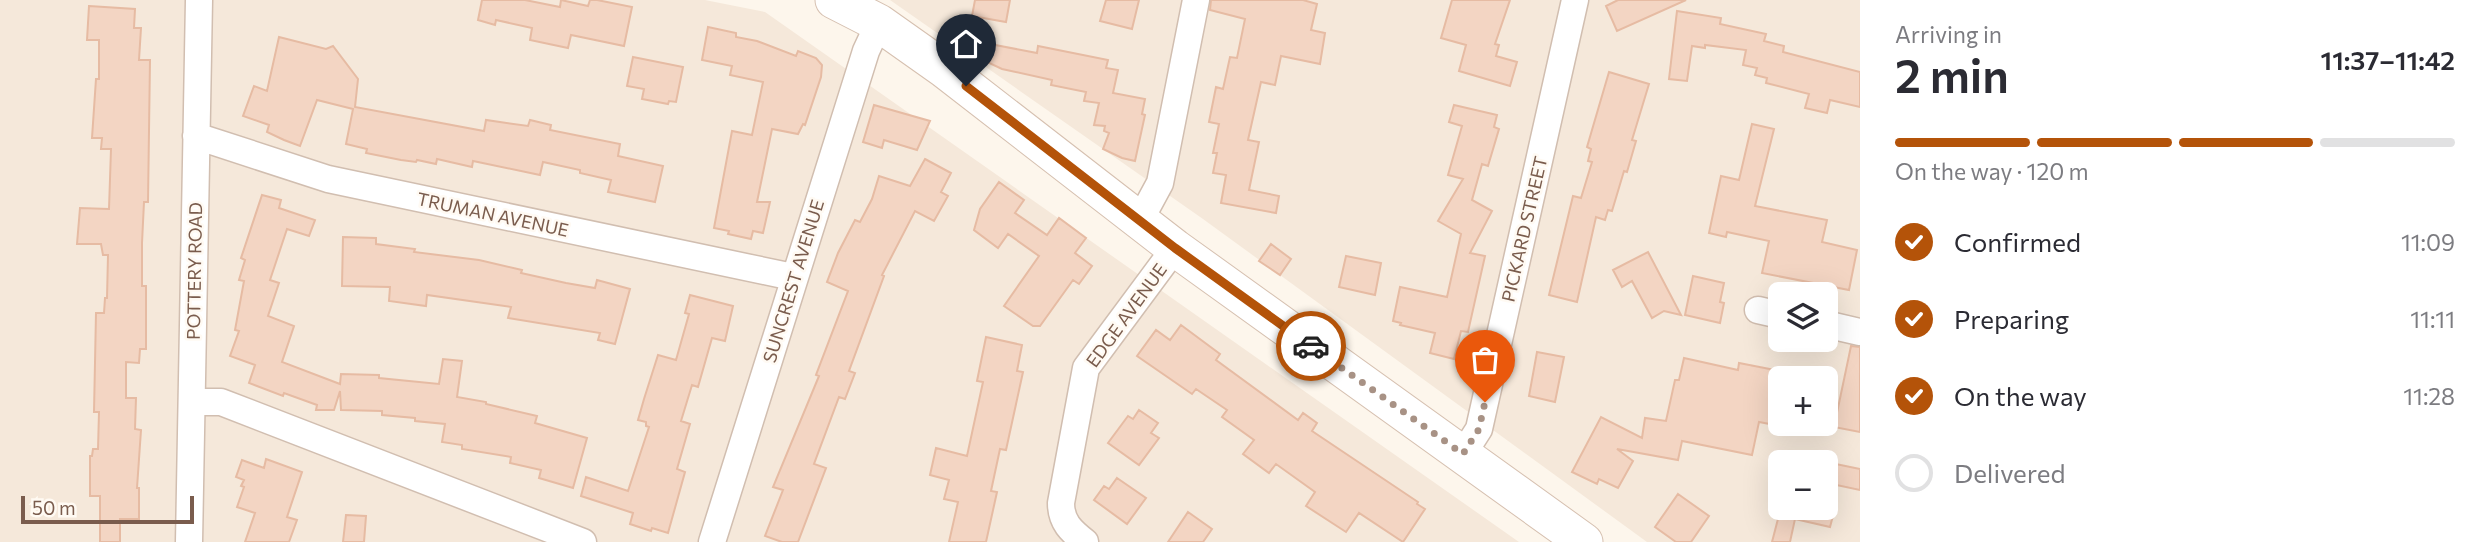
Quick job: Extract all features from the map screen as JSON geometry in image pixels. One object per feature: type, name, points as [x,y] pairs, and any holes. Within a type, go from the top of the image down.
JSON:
[{"type":"main road","points":[[834,0],[879,23],[944,69],[1175,248],[1584,542]]},
{"type":"street","name":"POTTERY ROAD","points":[[190,542],[199,0]]},
{"type":"street","points":[[1140,220],[1160,183],[1196,0]]},
{"type":"street","name":"PICKARD STREET","points":[[1463,454],[1479,429],[1574,0]]},
{"type":"street","name":"SUNCREST AVENUE","points":[[712,542],[793,277],[866,51],[879,23]]},
{"type":"street","name":"TRUMAN AVENUE","points":[[196,136],[328,179],[793,277]]},
{"type":"street","name":"EDGE AVENUE","points":[[1085,542],[1070,531],[1064,521],[1061,503],[1086,368],[1175,248]]},
{"type":"street","points":[[1838,327],[1860,332]]},
{"type":"street","points":[[192,402],[221,402],[583,542]]},
{"type":"shaded area","points":[[0,0],[705,0],[765,12],[1519,542],[0,542]]},
{"type":"shaded area","points":[[890,0],[1860,0],[1860,542],[1647,542],[1203,219]]},
{"type":"building","points":[[482,0],[525,0],[560,7],[561,0],[588,6],[590,0],[597,0],[632,7],[624,46],[571,35],[568,48],[530,40],[532,28],[496,20],[495,25],[478,20]]},
{"type":"building","points":[[975,0],[1010,0],[1006,22],[972,16]]},
{"type":"building","points":[[1106,0],[1139,0],[1132,29],[1100,21]]},
{"type":"building","points":[[1211,0],[1303,0],[1317,4],[1311,30],[1325,33],[1320,64],[1281,56],[1275,85],[1261,82],[1248,140],[1259,142],[1249,190],[1279,196],[1276,213],[1221,203],[1226,175],[1213,173],[1217,153],[1213,153],[1219,124],[1209,122],[1216,87],[1223,89],[1230,57],[1237,58],[1245,19],[1210,10]]},
{"type":"building","points":[[1452,0],[1510,0],[1495,44],[1499,45],[1496,56],[1517,62],[1510,86],[1459,71],[1466,45],[1441,38]]},
{"type":"building","points":[[1618,0],[1686,0],[1617,31],[1606,6]]},
{"type":"building","points":[[89,6],[135,9],[134,28],[141,28],[139,60],[150,60],[148,202],[144,202],[142,243],[142,286],[146,286],[146,349],[140,349],[139,363],[126,362],[126,398],[136,398],[135,429],[141,430],[137,488],[139,519],[120,519],[120,542],[100,542],[100,496],[90,496],[90,456],[93,449],[98,449],[99,412],[94,412],[96,313],[104,313],[108,255],[103,255],[101,244],[77,244],[80,208],[109,209],[111,149],[101,149],[102,138],[92,138],[96,79],[99,79],[99,40],[87,40]]},
{"type":"building","points":[[1677,11],[1721,18],[1720,24],[1766,34],[1764,41],[1784,46],[1783,52],[1860,72],[1860,107],[1830,100],[1827,113],[1805,108],[1809,94],[1766,83],[1767,78],[1755,75],[1757,68],[1743,65],[1746,50],[1692,46],[1687,81],[1669,79]]},
{"type":"building","points":[[708,27],[736,33],[736,37],[757,41],[796,56],[798,51],[816,58],[822,65],[821,77],[805,125],[803,124],[798,134],[772,129],[757,202],[770,202],[763,233],[753,231],[751,239],[714,228],[732,131],[752,135],[763,82],[730,75],[732,66],[702,60]]},
{"type":"building","points":[[279,37],[326,49],[333,46],[358,79],[355,107],[484,131],[486,120],[528,126],[530,120],[551,125],[550,130],[620,144],[618,156],[663,166],[655,202],[608,192],[611,180],[543,162],[540,175],[473,161],[472,167],[437,159],[436,164],[366,153],[367,149],[346,144],[353,109],[317,100],[300,146],[284,140],[267,132],[269,125],[243,116],[254,86],[267,91]]},
{"type":"building","points":[[990,44],[1037,53],[1038,46],[1108,60],[1106,68],[1118,70],[1113,93],[1145,99],[1142,114],[1145,115],[1135,161],[1103,149],[1109,133],[1104,131],[1105,126],[1094,125],[1099,103],[1084,101],[1086,92],[1051,85],[1052,80],[1002,69],[987,62]]},
{"type":"building","points":[[633,57],[683,67],[676,102],[669,101],[668,104],[642,99],[644,89],[627,86]]},
{"type":"building","points":[[1609,72],[1649,84],[1632,140],[1636,141],[1627,172],[1624,171],[1612,211],[1608,210],[1605,220],[1596,217],[1577,302],[1549,295],[1573,196],[1581,198],[1592,162],[1588,161],[1591,149],[1587,147]]},
{"type":"building","points":[[874,105],[930,121],[917,150],[884,140],[882,148],[863,142]]},
{"type":"building","points":[[1454,105],[1497,115],[1494,127],[1499,129],[1488,166],[1482,164],[1472,200],[1492,211],[1470,253],[1485,256],[1468,332],[1461,331],[1454,359],[1430,353],[1435,333],[1393,321],[1400,287],[1447,297],[1461,234],[1438,221],[1463,179],[1448,175],[1462,126],[1449,122]]},
{"type":"building","points":[[1752,124],[1774,129],[1755,206],[1827,220],[1822,242],[1857,250],[1849,290],[1838,288],[1838,282],[1808,282],[1762,273],[1769,241],[1727,232],[1726,237],[1709,233],[1721,176],[1739,180]]},
{"type":"building","points":[[925,159],[951,173],[941,192],[948,196],[934,221],[915,211],[882,275],[884,276],[849,371],[855,373],[845,399],[839,397],[814,464],[826,468],[798,542],[782,542],[765,536],[783,490],[773,487],[819,376],[816,375],[848,291],[827,282],[838,253],[855,220],[860,222],[872,199],[879,176],[910,186]]},
{"type":"building","points":[[999,182],[1024,200],[1015,213],[1047,235],[1059,218],[1086,238],[1075,253],[1092,266],[1079,284],[1073,280],[1040,326],[1033,326],[1004,306],[1039,256],[1008,234],[998,248],[974,230],[980,209]]},
{"type":"building","points":[[262,195],[281,200],[279,208],[315,220],[309,236],[287,229],[270,280],[279,283],[268,316],[294,326],[282,362],[340,384],[341,374],[379,375],[379,378],[439,384],[443,359],[462,361],[457,397],[537,416],[535,423],[587,438],[573,488],[539,478],[541,470],[510,463],[511,457],[462,449],[462,445],[442,442],[445,424],[382,415],[382,411],[341,410],[340,391],[334,410],[316,410],[317,405],[249,383],[255,365],[230,356],[239,331],[235,330],[244,281],[239,280],[245,260],[241,258]]},
{"type":"building","points":[[343,237],[376,238],[376,244],[479,260],[566,283],[595,288],[597,280],[630,289],[615,344],[598,340],[600,333],[508,318],[511,307],[427,295],[426,306],[389,301],[390,287],[342,286]]},
{"type":"building","points":[[1271,244],[1291,259],[1280,275],[1259,261]]},
{"type":"building","points":[[1648,252],[1681,315],[1664,311],[1652,318],[1632,281],[1622,287],[1613,270]]},
{"type":"building","points":[[1346,256],[1381,263],[1375,295],[1339,287]]},
{"type":"building","points":[[1693,276],[1724,283],[1720,323],[1685,315]]},
{"type":"building","points":[[690,295],[733,306],[725,341],[712,338],[698,387],[692,385],[681,421],[690,424],[677,469],[685,472],[668,533],[652,528],[651,531],[630,524],[633,513],[581,496],[586,477],[628,491],[649,427],[646,422],[638,420],[644,399],[658,355],[676,360],[689,314],[685,313]]},
{"type":"building","points":[[1181,325],[1220,354],[1216,360],[1298,420],[1303,413],[1317,423],[1312,431],[1418,502],[1417,504],[1425,509],[1403,542],[1359,513],[1346,532],[1306,506],[1315,492],[1276,464],[1269,473],[1243,454],[1254,440],[1222,417],[1227,410],[1196,389],[1192,394],[1137,356],[1156,330],[1170,340]]},
{"type":"building","points":[[986,337],[1022,345],[1017,371],[1023,372],[1006,450],[1000,449],[991,491],[997,492],[986,542],[949,542],[958,502],[944,499],[949,480],[930,475],[936,448],[967,456],[983,382],[977,381]]},
{"type":"building","points":[[1851,346],[1860,347],[1860,432],[1838,428],[1838,408]]},
{"type":"building","points":[[1537,352],[1564,357],[1555,402],[1529,396]]},
{"type":"building","points":[[1684,358],[1738,370],[1739,363],[1768,369],[1768,424],[1759,422],[1752,455],[1682,441],[1678,460],[1617,449],[1633,461],[1618,488],[1599,479],[1597,484],[1572,472],[1601,417],[1642,438],[1645,418],[1666,421],[1675,380],[1679,380]]},
{"type":"building","points":[[1139,410],[1158,423],[1151,433],[1159,438],[1139,465],[1108,443],[1128,416],[1133,419]]},
{"type":"building","points":[[266,459],[302,472],[287,517],[297,520],[289,542],[245,542],[255,513],[237,507],[244,480],[236,477],[242,460],[264,468]]},
{"type":"building","points":[[1838,464],[1860,469],[1860,490],[1838,485]]},
{"type":"building","points":[[1117,478],[1146,498],[1127,524],[1094,500],[1104,486],[1109,489]]},
{"type":"building","points":[[1678,494],[1709,516],[1691,542],[1676,542],[1655,527]]},
{"type":"building","points":[[1188,512],[1212,529],[1203,542],[1168,542]]},
{"type":"building","points":[[346,515],[366,516],[364,542],[343,542]]},
{"type":"building","points":[[1778,520],[1795,520],[1790,542],[1772,542]]},
{"type":"building","points":[[1799,520],[1832,520],[1830,527]]},
{"type":"way so far","points":[[1311,346],[1463,454],[1479,429],[1485,402]]},
{"type":"route","points":[[966,86],[1175,248],[1311,346]]}]
